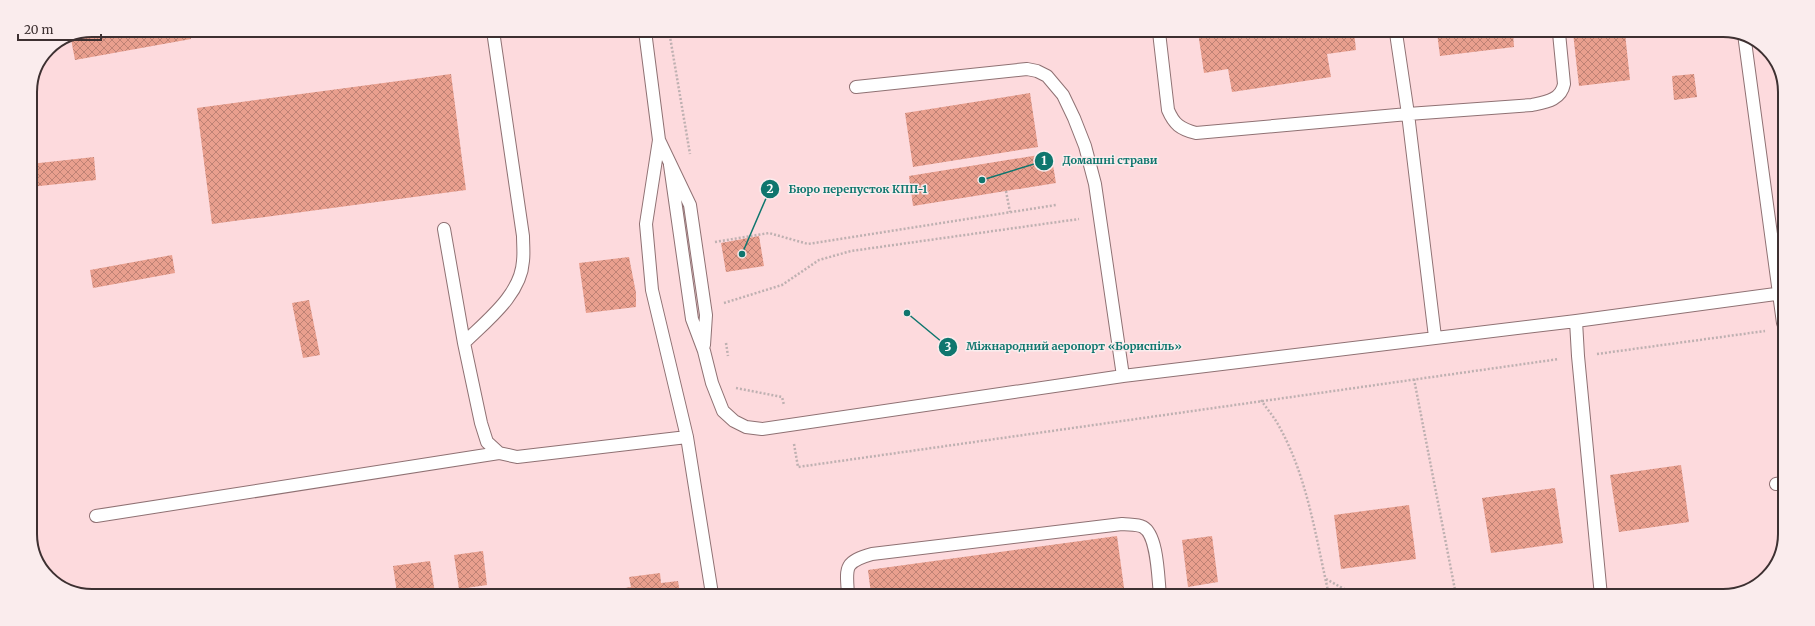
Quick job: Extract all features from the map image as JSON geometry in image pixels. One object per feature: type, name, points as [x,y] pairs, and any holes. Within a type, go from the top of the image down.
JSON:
[{"type":"lane","points":[[464,343],[506,300],[517,283],[524,262],[523,236],[494,37]]},
{"type":"lane","points":[[646,37],[659,140],[646,224],[650,268],[655,305],[687,437],[711,589]]},
{"type":"lane","points":[[1160,37],[1168,110],[1173,121],[1178,127],[1196,133],[1408,114],[1532,106],[1556,98],[1563,90],[1564,84],[1559,37]]},
{"type":"lane","points":[[1397,37],[1408,114],[1435,338]]},
{"type":"lane","points":[[1745,42],[1778,273]]},
{"type":"lane","points":[[856,88],[1027,69],[1037,71],[1047,76],[1063,95],[1085,146],[1094,184],[1123,376]]},
{"type":"lane","points":[[659,140],[670,165],[692,319],[723,411],[734,421],[746,427],[762,429],[1123,376],[1576,321],[1778,294]]},
{"type":"lane","points":[[444,229],[464,343],[481,423],[487,442],[499,454]]},
{"type":"lane","points":[[1576,321],[1600,589]]},
{"type":"lane","points":[[96,516],[499,454],[517,457],[687,437]]},
{"type":"lane","points":[[848,589],[846,574],[850,564],[858,558],[872,554],[1122,524],[1144,527],[1150,534],[1154,545],[1159,589]]},
{"type":"path","points":[[670,37],[690,154]]},
{"type":"path","points":[[1006,191],[1010,212]]},
{"type":"path","points":[[715,242],[769,233],[808,244],[1056,205]]},
{"type":"path","points":[[720,304],[782,285],[818,260],[851,251],[1099,216]]},
{"type":"path","points":[[733,388],[782,397],[790,425],[798,467],[1261,400],[1768,331]]},
{"type":"path","points":[[726,342],[729,357]]},
{"type":"path","points":[[1414,379],[1455,589]]},
{"type":"path","points":[[1261,400],[1280,428],[1296,464],[1313,521],[1328,589]]},
{"type":"path","points":[[1325,579],[1344,589]]},
{"type":"shaded area","points":[[1723,37],[1741,40],[1756,48],[1767,59],[1775,74],[1778,89],[1778,541],[1775,552],[1769,564],[1756,578],[1741,586],[1730,589],[85,589],[74,586],[62,580],[48,567],[40,552],[37,537],[37,92],[41,71],[53,53],[71,41],[81,38]]},
{"type":"building","points":[[191,37],[191,39],[75,60],[71,41],[81,38]]},
{"type":"building","points":[[1199,37],[1355,37],[1356,50],[1327,54],[1331,77],[1232,92],[1228,69],[1204,73]]},
{"type":"building","points":[[1438,37],[1513,37],[1514,47],[1440,56]]},
{"type":"building","points":[[1573,37],[1625,37],[1630,80],[1579,86]]},
{"type":"building","points":[[451,74],[466,190],[212,224],[197,108]]},
{"type":"building","points":[[1694,74],[1697,97],[1674,100],[1672,76]]},
{"type":"building","points":[[1030,93],[1038,147],[913,167],[905,113]]},
{"type":"building","points":[[1051,153],[1056,183],[913,206],[909,176]]},
{"type":"building","points":[[94,157],[96,180],[37,186],[37,163]]},
{"type":"building","points":[[759,236],[764,266],[726,272],[721,243]]},
{"type":"building","points":[[172,255],[175,273],[93,288],[90,270]]},
{"type":"building","points":[[629,257],[636,293],[636,307],[586,313],[579,263]]},
{"type":"building","points":[[309,300],[320,355],[303,358],[292,303]]},
{"type":"building","points":[[1681,465],[1689,522],[1619,532],[1610,475]]},
{"type":"building","points":[[1555,488],[1563,543],[1491,553],[1482,498]]},
{"type":"building","points":[[1409,505],[1416,559],[1341,569],[1334,515]]},
{"type":"building","points":[[1117,536],[1124,589],[870,589],[868,570]]},
{"type":"building","points":[[1212,536],[1218,582],[1188,587],[1182,540]]},
{"type":"building","points":[[483,551],[487,585],[459,589],[454,555]]},
{"type":"building","points":[[430,561],[434,589],[396,589],[393,566]]},
{"type":"building","points":[[660,573],[661,583],[678,581],[679,589],[620,589],[631,587],[629,577]]},
{"type":"place","name":"Домашні страви","points":[[982,180]]},
{"type":"place","name":"Бюро перепусток КПП-1","points":[[742,254]]},
{"type":"place","name":"Міжнародний аеропорт «Бориспіль»","points":[[907,313]]}]
